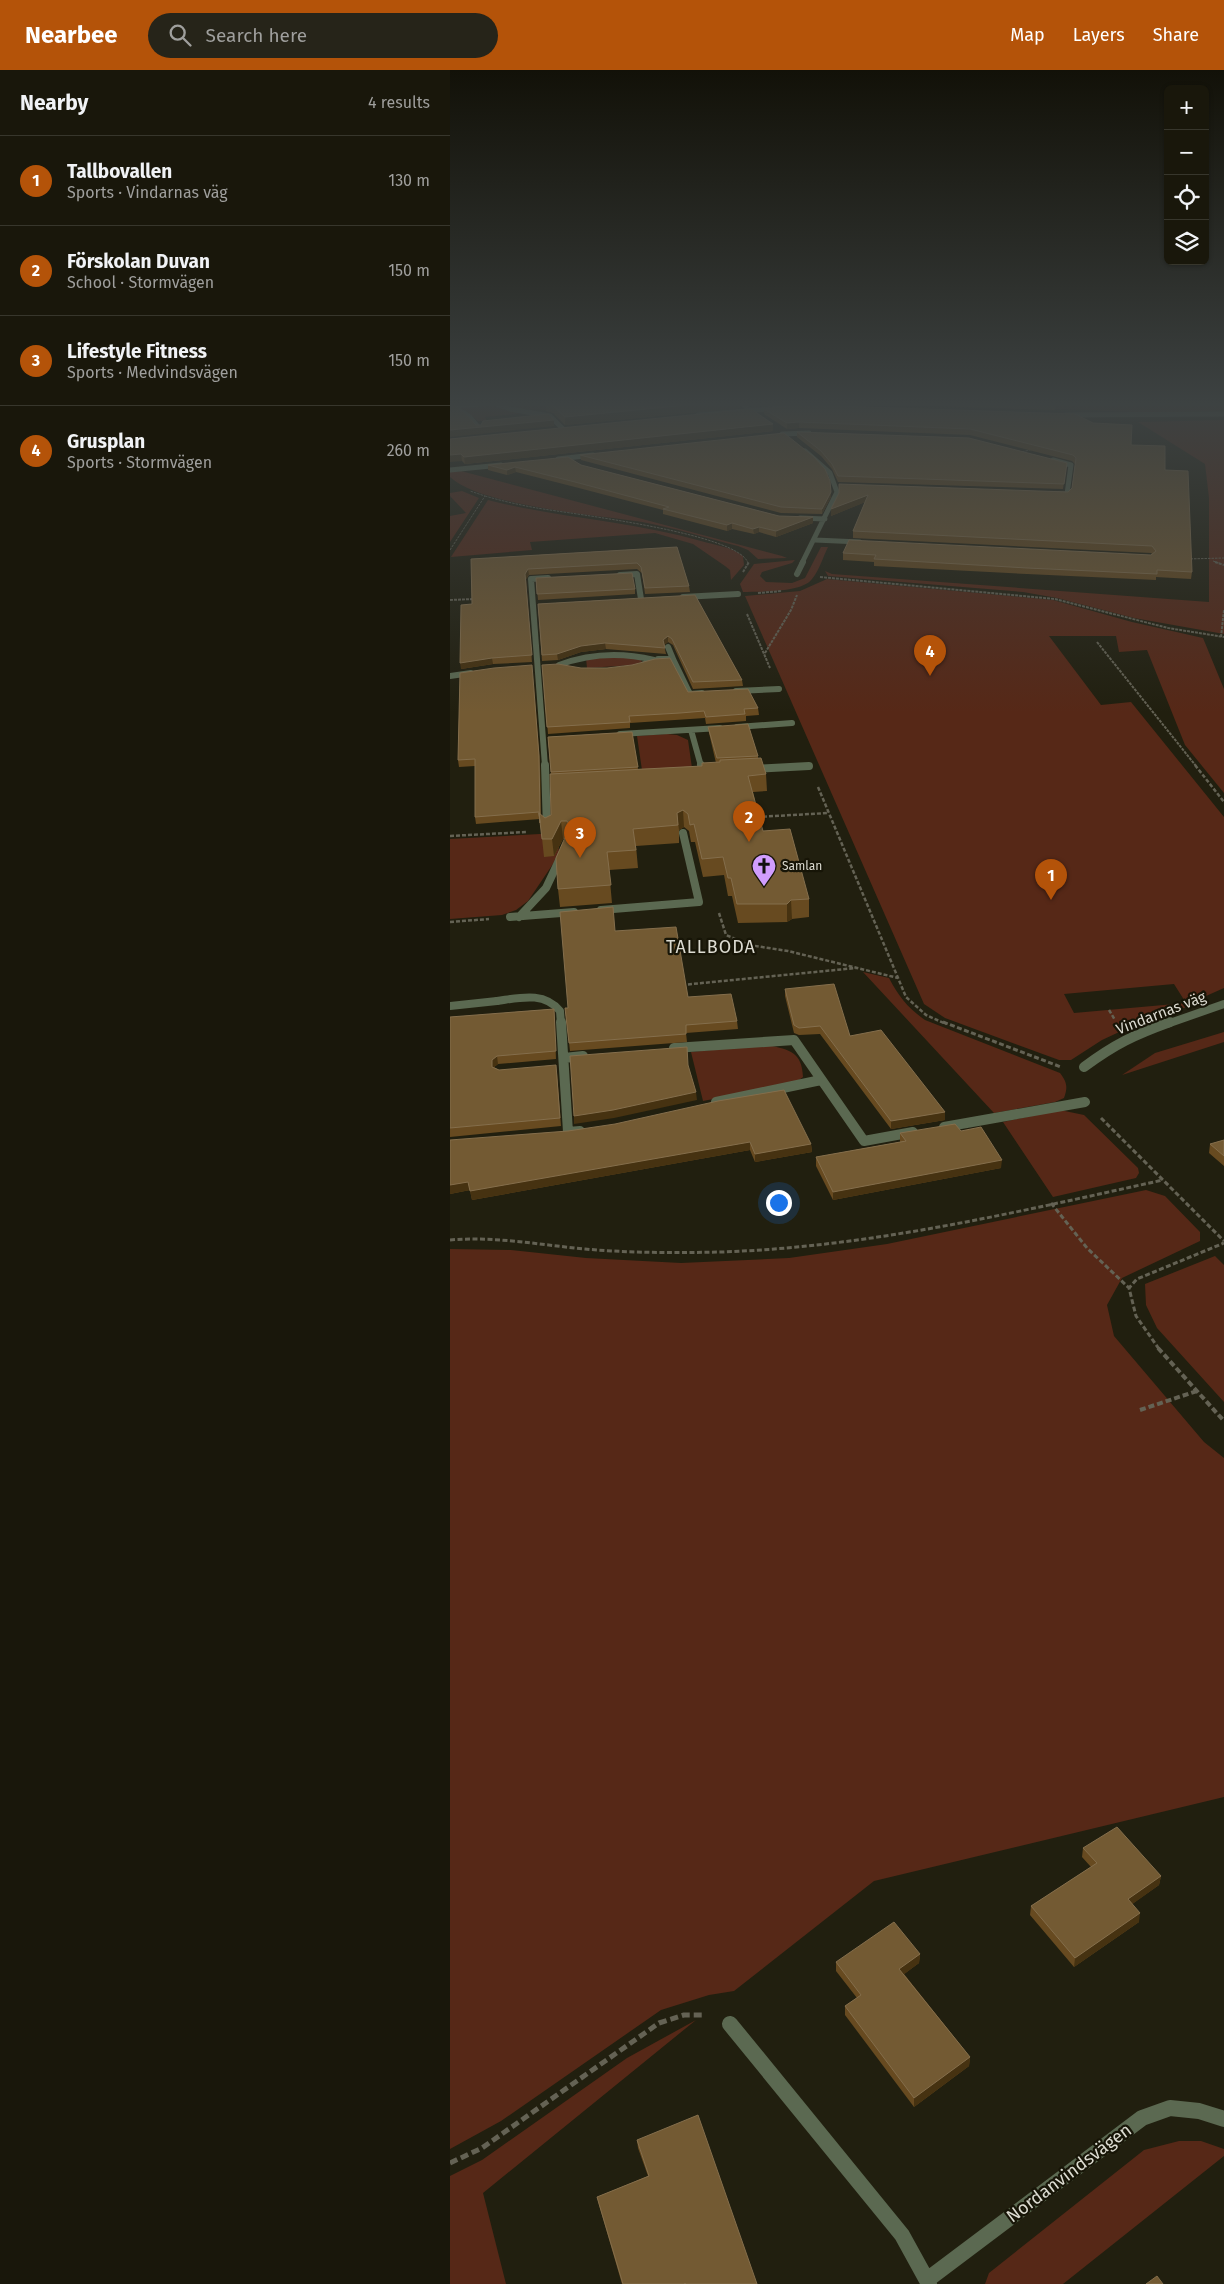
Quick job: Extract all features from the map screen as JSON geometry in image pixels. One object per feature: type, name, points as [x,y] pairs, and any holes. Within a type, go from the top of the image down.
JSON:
[{"type":"street","points":[[797,574],[832,505]]},
{"type":"street","points":[[797,518],[825,519]]},
{"type":"street","points":[[815,540],[870,543]]},
{"type":"street","points":[[608,575],[637,574],[641,599]]},
{"type":"street","points":[[547,830],[544,739],[548,666],[532,605],[531,576],[560,578]]},
{"type":"street","points":[[680,597],[738,594]]},
{"type":"street","points":[[632,600],[651,598]]},
{"type":"street","points":[[532,605],[542,605]]},
{"type":"street","points":[[668,648],[690,694],[710,693]]},
{"type":"street","points":[[548,666],[579,657],[624,654],[633,654],[654,660]]},
{"type":"street","points":[[637,667],[654,660],[673,658]]},
{"type":"street","points":[[529,667],[548,666],[572,669]]},
{"type":"street","points":[[450,676],[477,672]]},
{"type":"street","points":[[730,692],[779,689]]},
{"type":"street","points":[[613,735],[792,723]]},
{"type":"street","points":[[691,730],[702,772]]},
{"type":"street","points":[[544,739],[554,739]]},
{"type":"street","points":[[741,770],[809,766]]},
{"type":"street","points":[[694,774],[712,772]]},
{"type":"street","points":[[546,785],[556,785]]},
{"type":"street","points":[[515,917],[699,902],[683,833]]},
{"type":"street","points":[[515,917],[546,888],[566,844]]},
{"type":"street","points":[[450,1006],[543,996],[556,1003],[560,1011],[564,1133],[587,1130]]},
{"type":"street","name":"Vindarnas väg","points":[[1084,1067],[1114,1045],[1139,1033],[1224,1004]]},
{"type":"street","points":[[662,1050],[794,1040],[864,1141],[1085,1102]]},
{"type":"street","points":[[561,1063],[593,1055]]},
{"type":"street","points":[[706,1104],[820,1080]]},
{"type":"street","name":"Nordanvindsvägen","points":[[730,2024],[902,2234],[928,2282],[1142,2118],[1170,2108],[1199,2111],[1224,2119]]},
{"type":"path","points":[[450,550],[478,505]]},
{"type":"path","points":[[522,505],[661,528],[735,548],[745,554]]},
{"type":"path","points":[[748,557],[749,562],[736,582],[738,594],[779,689]]},
{"type":"path","points":[[1180,558],[1210,560],[1224,558]]},
{"type":"path","points":[[1210,560],[1224,565]]},
{"type":"path","points":[[819,577],[1024,594],[1055,599],[1160,626],[1222,637],[1224,610]]},
{"type":"path","points":[[765,654],[791,610],[799,589]]},
{"type":"path","points":[[450,600],[475,599]]},
{"type":"path","points":[[1097,642],[1224,802]]},
{"type":"path","points":[[809,766],[906,997],[926,1015],[1079,1073],[1084,1067]]},
{"type":"path","points":[[750,818],[828,813]]},
{"type":"path","points":[[450,836],[547,830]]},
{"type":"path","points":[[699,902],[716,901],[722,928],[726,935],[749,945],[788,951],[898,978]]},
{"type":"path","points":[[450,922],[515,917]]},
{"type":"path","points":[[676,985],[856,968]]},
{"type":"path","points":[[1085,1102],[1224,1242],[1137,1279],[1129,1288]]},
{"type":"path","points":[[450,1240],[496,1239],[586,1250],[742,1251],[803,1248],[916,1231],[1163,1180]]},
{"type":"path","points":[[1051,1204],[1076,1238],[1099,1263],[1129,1288],[1136,1316],[1155,1345],[1224,1421]]},
{"type":"path","points":[[1140,1410],[1197,1391]]},
{"type":"path","points":[[450,2163],[482,2148],[659,2023],[684,2016],[709,2015],[730,2024]]},
{"type":"shaded area","points":[[459,505],[474,505],[450,542],[450,516],[466,513]]},
{"type":"shaded area","points":[[485,505],[511,505],[675,534],[718,545],[734,550],[743,556],[744,565],[731,580],[730,570],[693,544],[655,533],[530,542],[532,550],[451,557]]},
{"type":"shaded area","points":[[528,505],[591,505],[787,558],[758,559],[748,550],[738,546],[666,527]]},
{"type":"shaded area","points":[[1209,505],[1224,505],[1224,634],[1134,618],[1057,598],[1023,592],[828,576],[825,571],[832,574],[1209,602]]},
{"type":"shaded area","points":[[821,547],[828,547],[817,572],[807,584],[790,589],[743,592],[740,584],[754,564],[795,560],[792,563],[762,572],[760,576],[766,582],[792,583],[805,578]]},
{"type":"shaded area","points":[[827,579],[1053,600],[1132,622],[1203,638],[1224,689],[1224,793],[1185,745],[1147,650],[1119,652],[1116,636],[1049,636],[1101,705],[1131,702],[1224,817],[1224,988],[1206,996],[1200,1003],[1145,1020],[1102,1040],[1071,1060],[1059,1060],[945,1018],[924,1004],[745,596],[800,591]],"holes":[[[1174,984],[1186,1003],[1074,1013],[1064,994]]]},
{"type":"shaded area","points":[[586,658],[640,658],[642,662],[634,665],[587,668]]},
{"type":"shaded area","points":[[677,735],[688,740],[692,768],[643,777],[637,736]]},
{"type":"shaded area","points":[[558,833],[559,855],[528,901],[516,910],[502,915],[450,919],[450,839]]},
{"type":"shaded area","points":[[863,972],[889,978],[904,1002],[925,1020],[1060,1073],[1066,1085],[1064,1098],[1055,1102],[994,1113]]},
{"type":"shaded area","points":[[1224,1032],[1224,1042],[1122,1075],[1155,1053]]},
{"type":"shaded area","points":[[768,1045],[788,1051],[797,1057],[803,1077],[795,1083],[703,1101],[691,1052]]},
{"type":"shaded area","points":[[1060,1110],[1084,1115],[1138,1168],[1139,1173],[1136,1178],[1053,1197],[1003,1122]]},
{"type":"shaded area","points":[[1146,1190],[1165,1196],[1200,1232],[1200,1241],[1122,1278],[1107,1305],[1114,1336],[1204,1442],[1224,1458],[1224,1797],[874,1881],[734,1991],[709,1995],[661,2010],[501,2121],[450,2149],[450,1249],[511,1250],[586,1258],[681,1263],[789,1258],[887,1244]]},
{"type":"shaded area","points":[[1215,1256],[1224,1265],[1224,1402],[1157,1328],[1146,1305],[1145,1284]]},
{"type":"shaded area","points":[[696,2020],[483,2193],[506,2284],[450,2284],[450,2176],[482,2160],[627,2058]]},
{"type":"shaded area","points":[[1179,2141],[1201,2141],[1224,2149],[1224,2156],[1063,2284],[985,2284],[989,2273],[1144,2150]]},
{"type":"building","points":[[663,505],[738,505],[779,516],[813,517],[776,531],[759,527],[753,529],[732,523],[727,525],[663,509],[669,507]]},
{"type":"building","points":[[775,505],[824,505],[822,509]]},
{"type":"building","points":[[864,505],[1189,505],[1192,572],[1157,570],[1157,574],[874,559],[876,555],[843,553],[849,540],[1151,555],[1156,551],[1152,546],[853,531]]},
{"type":"building","points":[[677,547],[689,586],[645,588],[641,567],[637,563],[528,569],[525,574],[532,655],[460,663],[461,605],[472,604],[471,559]]},
{"type":"building","points":[[632,573],[635,589],[537,594],[536,578]]},
{"type":"building","points":[[695,595],[742,680],[693,682],[672,639],[668,636],[663,640],[665,648],[605,643],[581,646],[557,654],[542,655],[538,604]]},
{"type":"building","points":[[670,658],[688,692],[748,689],[758,708],[744,709],[745,714],[706,717],[704,711],[629,716],[630,722],[547,727],[542,665],[558,664],[581,668],[607,668]]},
{"type":"building","points":[[532,665],[539,756],[540,814],[539,812],[475,817],[475,759],[458,760],[460,673]]},
{"type":"building","points":[[748,724],[758,756],[717,758],[708,727]]},
{"type":"building","points":[[632,732],[638,767],[551,772],[548,737]]},
{"type":"building","points":[[761,758],[766,774],[748,776],[763,831],[790,829],[809,899],[791,900],[787,904],[737,904],[731,878],[728,878],[723,857],[702,859],[694,824],[690,825],[688,814],[683,810],[677,813],[678,825],[633,829],[636,850],[607,852],[611,885],[558,889],[556,858],[570,826],[567,821],[561,821],[552,839],[542,839],[539,813],[545,818],[551,815],[550,774],[702,766],[702,763],[720,762],[720,760]]},
{"type":"building","points":[[613,907],[615,931],[676,927],[688,997],[731,994],[737,1021],[686,1025],[686,1034],[569,1043],[565,1008],[568,1008],[560,912]]},
{"type":"building","points":[[834,984],[850,1036],[881,1030],[945,1112],[891,1121],[820,1026],[799,1028],[794,1025],[785,989]]},
{"type":"building","points":[[554,1009],[556,1051],[497,1056],[492,1060],[492,1067],[499,1070],[556,1065],[560,1118],[450,1128],[450,1017]]},
{"type":"building","points":[[687,1047],[688,1065],[696,1092],[613,1110],[574,1116],[570,1056]]},
{"type":"building","points":[[784,1090],[811,1144],[755,1154],[750,1142],[470,1191],[468,1182],[450,1185],[450,1140],[568,1131],[615,1124],[718,1101]]},
{"type":"building","points":[[955,1124],[961,1131],[981,1127],[1002,1160],[833,1192],[816,1157],[906,1141],[900,1133]]},
{"type":"building","points":[[1224,1140],[1224,1156],[1210,1144]]},
{"type":"building","points":[[1117,1827],[1161,1876],[1128,1899],[1140,1913],[1075,1958],[1031,1906],[1097,1863],[1083,1848]]},
{"type":"building","points":[[894,1922],[920,1954],[899,1969],[970,2057],[914,2098],[845,2006],[861,1995],[836,1962]]},
{"type":"building","points":[[698,2115],[757,2284],[623,2284],[597,2197],[649,2176],[637,2140]]},
{"type":"building","points":[[1157,2276],[1163,2284],[1146,2284]]},
{"type":"place","name":"Grusplan","points":[[930,676]]},
{"type":"place","name":"Förskolan Duvan","points":[[749,842]]},
{"type":"place","name":"Lifestyle Fitness","points":[[580,858]]},
{"type":"place","name":"Samlan","points":[[764,887]]},
{"type":"place","name":"Tallbovallen","points":[[1051,900]]},
{"type":"district","name":"TALLBODA","points":[[711,947]]}]
